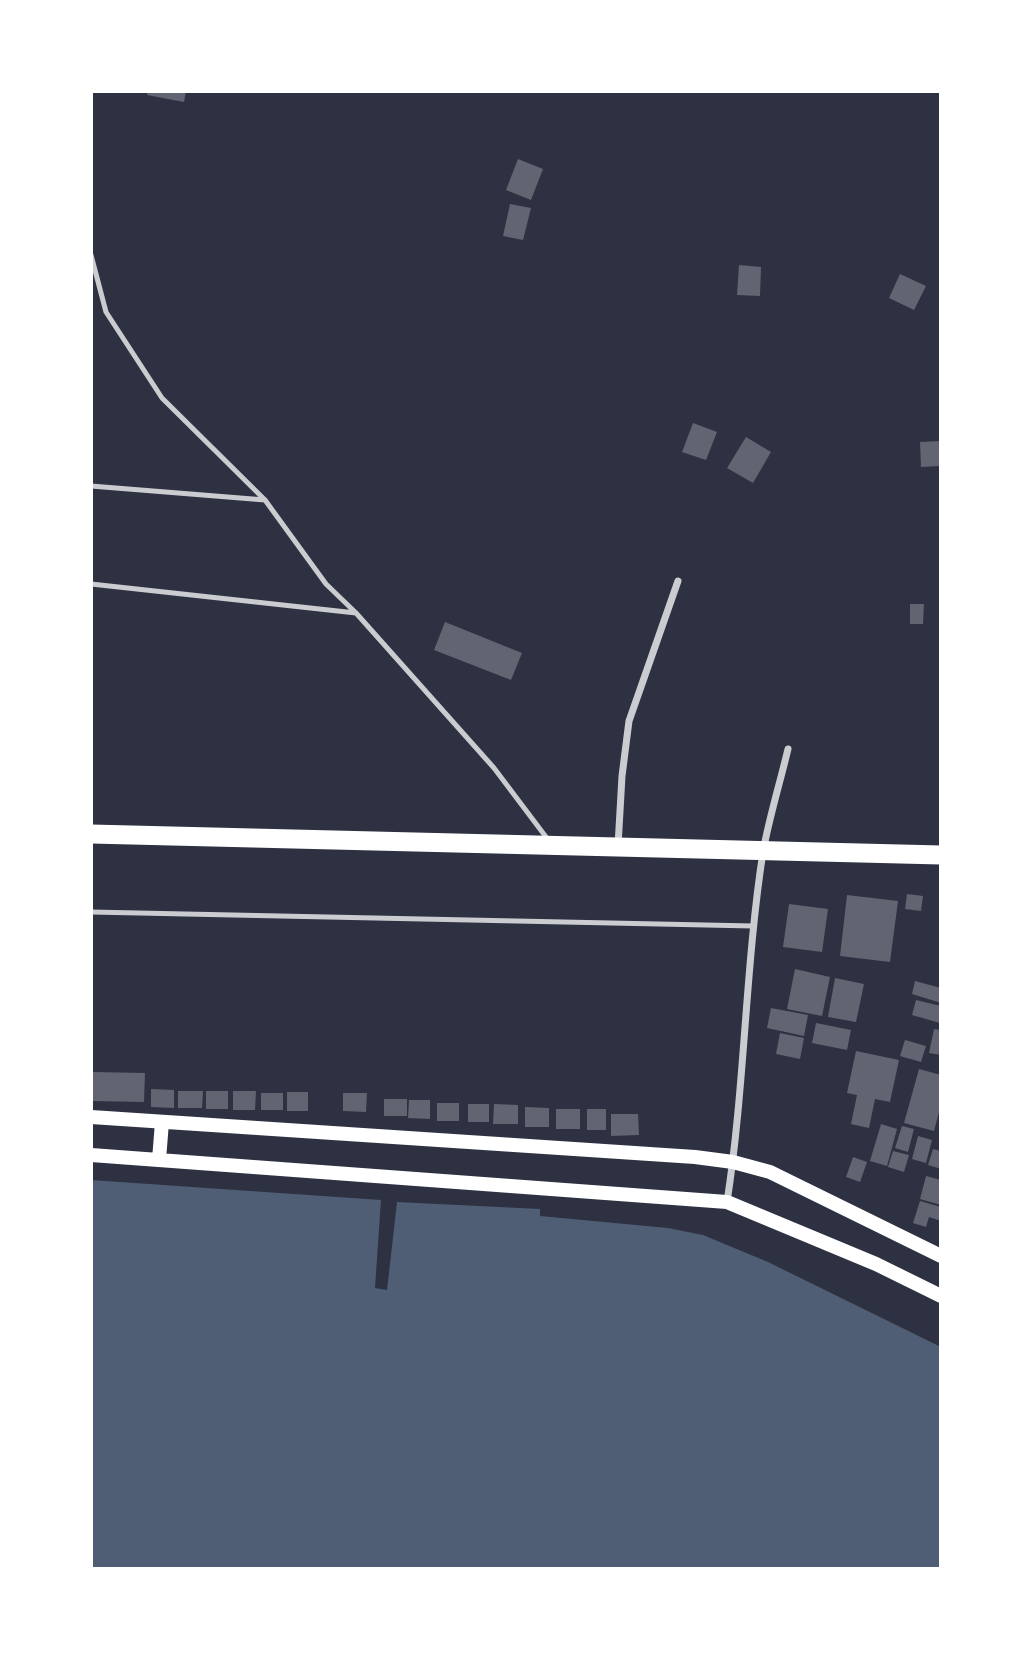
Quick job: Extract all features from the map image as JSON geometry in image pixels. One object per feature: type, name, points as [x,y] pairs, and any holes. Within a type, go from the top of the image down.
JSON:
[{"type":"highway","points":[[91,834],[941,855]]},
{"type":"main road","points":[[91,1117],[695,1157],[733,1162],[770,1172],[941,1256]]},
{"type":"main road","points":[[159,1160],[162,1122]]},
{"type":"main road","points":[[91,1155],[727,1202],[876,1264],[941,1296]]},
{"type":"street","points":[[618,846],[622,776],[629,721],[678,581]]},
{"type":"street","points":[[727,1202],[764,849],[788,749]]},
{"type":"lane","points":[[91,255],[106,312],[162,398],[265,500],[326,584],[495,768],[554,846]]},
{"type":"lane","points":[[91,486],[265,500]]},
{"type":"lane","points":[[91,584],[356,614]]},
{"type":"lane","points":[[91,912],[754,926]]},
{"type":"water","points":[[91,1180],[381,1200],[375,1288],[387,1290],[397,1202],[540,1209],[540,1216],[668,1228],[703,1235],[768,1262],[941,1347],[941,1569],[91,1569]]},
{"type":"building","points":[[148,91],[186,91],[184,102],[147,95]]},
{"type":"building","points":[[518,159],[543,169],[531,200],[506,190]]},
{"type":"building","points":[[510,204],[531,208],[523,240],[503,236]]},
{"type":"building","points":[[739,265],[761,267],[760,296],[737,295]]},
{"type":"building","points":[[900,274],[926,286],[914,310],[889,298]]},
{"type":"building","points":[[693,423],[717,432],[706,460],[682,452]]},
{"type":"building","points":[[746,437],[771,452],[753,483],[727,468]]},
{"type":"building","points":[[941,441],[941,466],[921,467],[920,442]]},
{"type":"building","points":[[910,604],[924,604],[923,624],[910,624]]},
{"type":"building","points":[[445,622],[522,653],[511,680],[434,650]]},
{"type":"building","points":[[907,894],[923,896],[921,911],[905,909]]},
{"type":"building","points":[[847,895],[898,901],[890,962],[840,956]]},
{"type":"building","points":[[789,904],[828,909],[822,952],[783,947]]},
{"type":"building","points":[[795,969],[830,977],[822,1016],[787,1009]]},
{"type":"building","points":[[835,978],[864,984],[856,1022],[828,1017]]},
{"type":"building","points":[[915,981],[941,988],[941,1003],[912,994]]},
{"type":"building","points":[[916,1000],[941,1006],[940,1023],[912,1015]]},
{"type":"building","points":[[771,1008],[808,1015],[804,1036],[767,1028]]},
{"type":"building","points":[[816,1023],[851,1030],[847,1050],[812,1043]]},
{"type":"building","points":[[934,1029],[941,1030],[941,1055],[929,1053]]},
{"type":"building","points":[[780,1033],[804,1038],[800,1059],[776,1054]]},
{"type":"building","points":[[905,1040],[926,1046],[921,1062],[900,1056]]},
{"type":"building","points":[[856,1051],[899,1060],[890,1102],[875,1099],[869,1128],[851,1124],[857,1095],[847,1093]]},
{"type":"building","points":[[919,1069],[941,1075],[941,1105],[934,1131],[904,1123]]},
{"type":"building","points":[[93,1072],[145,1073],[144,1102],[92,1101]]},
{"type":"building","points":[[151,1089],[174,1090],[174,1108],[151,1107]]},
{"type":"building","points":[[178,1091],[203,1091],[202,1108],[178,1108]]},
{"type":"building","points":[[206,1091],[228,1091],[228,1109],[206,1109]]},
{"type":"building","points":[[233,1091],[256,1091],[255,1110],[233,1110]]},
{"type":"building","points":[[287,1092],[308,1092],[308,1111],[287,1111]]},
{"type":"building","points":[[261,1093],[283,1093],[283,1110],[261,1110]]},
{"type":"building","points":[[343,1093],[367,1093],[366,1112],[343,1111]]},
{"type":"building","points":[[384,1099],[407,1099],[407,1116],[384,1116]]},
{"type":"building","points":[[409,1100],[430,1100],[430,1119],[408,1118]]},
{"type":"building","points":[[437,1103],[459,1103],[459,1121],[437,1121]]},
{"type":"building","points":[[468,1104],[489,1104],[489,1122],[468,1122]]},
{"type":"building","points":[[494,1104],[518,1105],[518,1124],[493,1124]]},
{"type":"building","points":[[525,1107],[549,1108],[549,1127],[525,1127]]},
{"type":"building","points":[[556,1109],[580,1109],[580,1129],[556,1129]]},
{"type":"building","points":[[587,1109],[606,1109],[606,1130],[587,1130]]},
{"type":"building","points":[[611,1114],[638,1114],[639,1135],[611,1136]]},
{"type":"building","points":[[881,1124],[897,1129],[887,1166],[870,1161]]},
{"type":"building","points":[[902,1126],[914,1129],[908,1152],[895,1148]]},
{"type":"building","points":[[918,1136],[932,1140],[926,1163],[912,1159]]},
{"type":"building","points":[[933,1149],[941,1151],[941,1169],[928,1165]]},
{"type":"building","points":[[893,1151],[909,1155],[904,1172],[888,1167]]},
{"type":"building","points":[[853,1157],[867,1162],[860,1182],[846,1177]]},
{"type":"building","points":[[926,1176],[941,1180],[941,1205],[920,1199]]},
{"type":"building","points":[[920,1201],[941,1207],[941,1221],[929,1217],[926,1227],[913,1223]]}]
